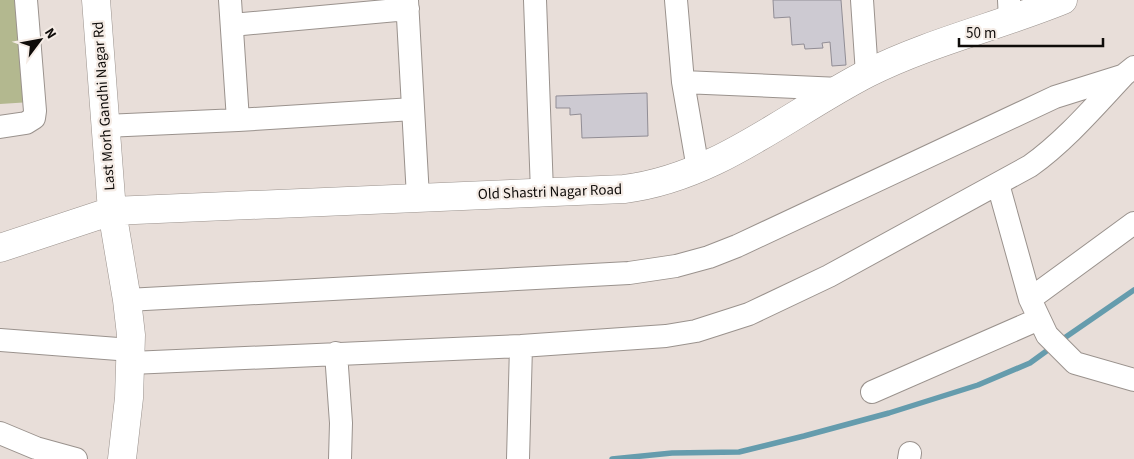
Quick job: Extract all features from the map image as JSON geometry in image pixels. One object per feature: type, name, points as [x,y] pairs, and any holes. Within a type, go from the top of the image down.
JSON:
[{"type":"street","points":[[0,127],[26,123],[34,118],[26,0]]},
{"type":"street","name":"Last Morh Gandhi Nagar Rd","points":[[96,0],[112,211],[126,300],[131,356],[129,408],[122,459]]},
{"type":"street","points":[[230,0],[238,120]]},
{"type":"street","points":[[535,0],[542,192]]},
{"type":"street","points":[[676,0],[683,82],[698,169]]},
{"type":"street","points":[[862,0],[867,74]]},
{"type":"street","name":"Old Shastri Nagar Road","points":[[0,248],[112,211],[624,189],[648,186],[698,169],[734,151],[840,89],[902,57],[1009,10],[1063,0]]},
{"type":"street","points":[[232,25],[408,4],[418,197]]},
{"type":"street","points":[[0,340],[131,356],[336,353],[520,346],[666,336],[696,331],[749,314],[829,276],[998,184],[1047,154],[1129,71]]},
{"type":"street","points":[[126,300],[629,273],[676,266],[709,257],[737,246],[1055,97],[1129,71]]},
{"type":"street","points":[[683,82],[840,89]]},
{"type":"street","points":[[106,126],[413,109]]},
{"type":"street","points":[[998,184],[1030,298],[1043,327],[1075,363],[1134,380]]},
{"type":"street","points":[[1030,298],[1134,223]]},
{"type":"street","points":[[872,392],[1043,327]]},
{"type":"street","points":[[518,459],[520,346]]},
{"type":"street","points":[[336,353],[341,423],[340,459]]},
{"type":"street","points":[[0,433],[36,448],[76,459]]},
{"type":"green space","points":[[0,0],[21,0],[31,102],[0,104]]},
{"type":"building","points":[[773,0],[841,0],[846,65],[832,66],[830,42],[822,43],[823,48],[805,49],[804,44],[792,45],[790,17],[774,18]]},
{"type":"building","points":[[647,93],[648,136],[582,138],[581,114],[570,115],[570,108],[556,108],[556,96]]},
{"type":"waterway","points":[[1060,341],[1134,290]]},
{"type":"waterway","points":[[612,459],[672,453],[739,452],[804,436],[889,413],[978,385],[1030,363],[1052,347]]}]
